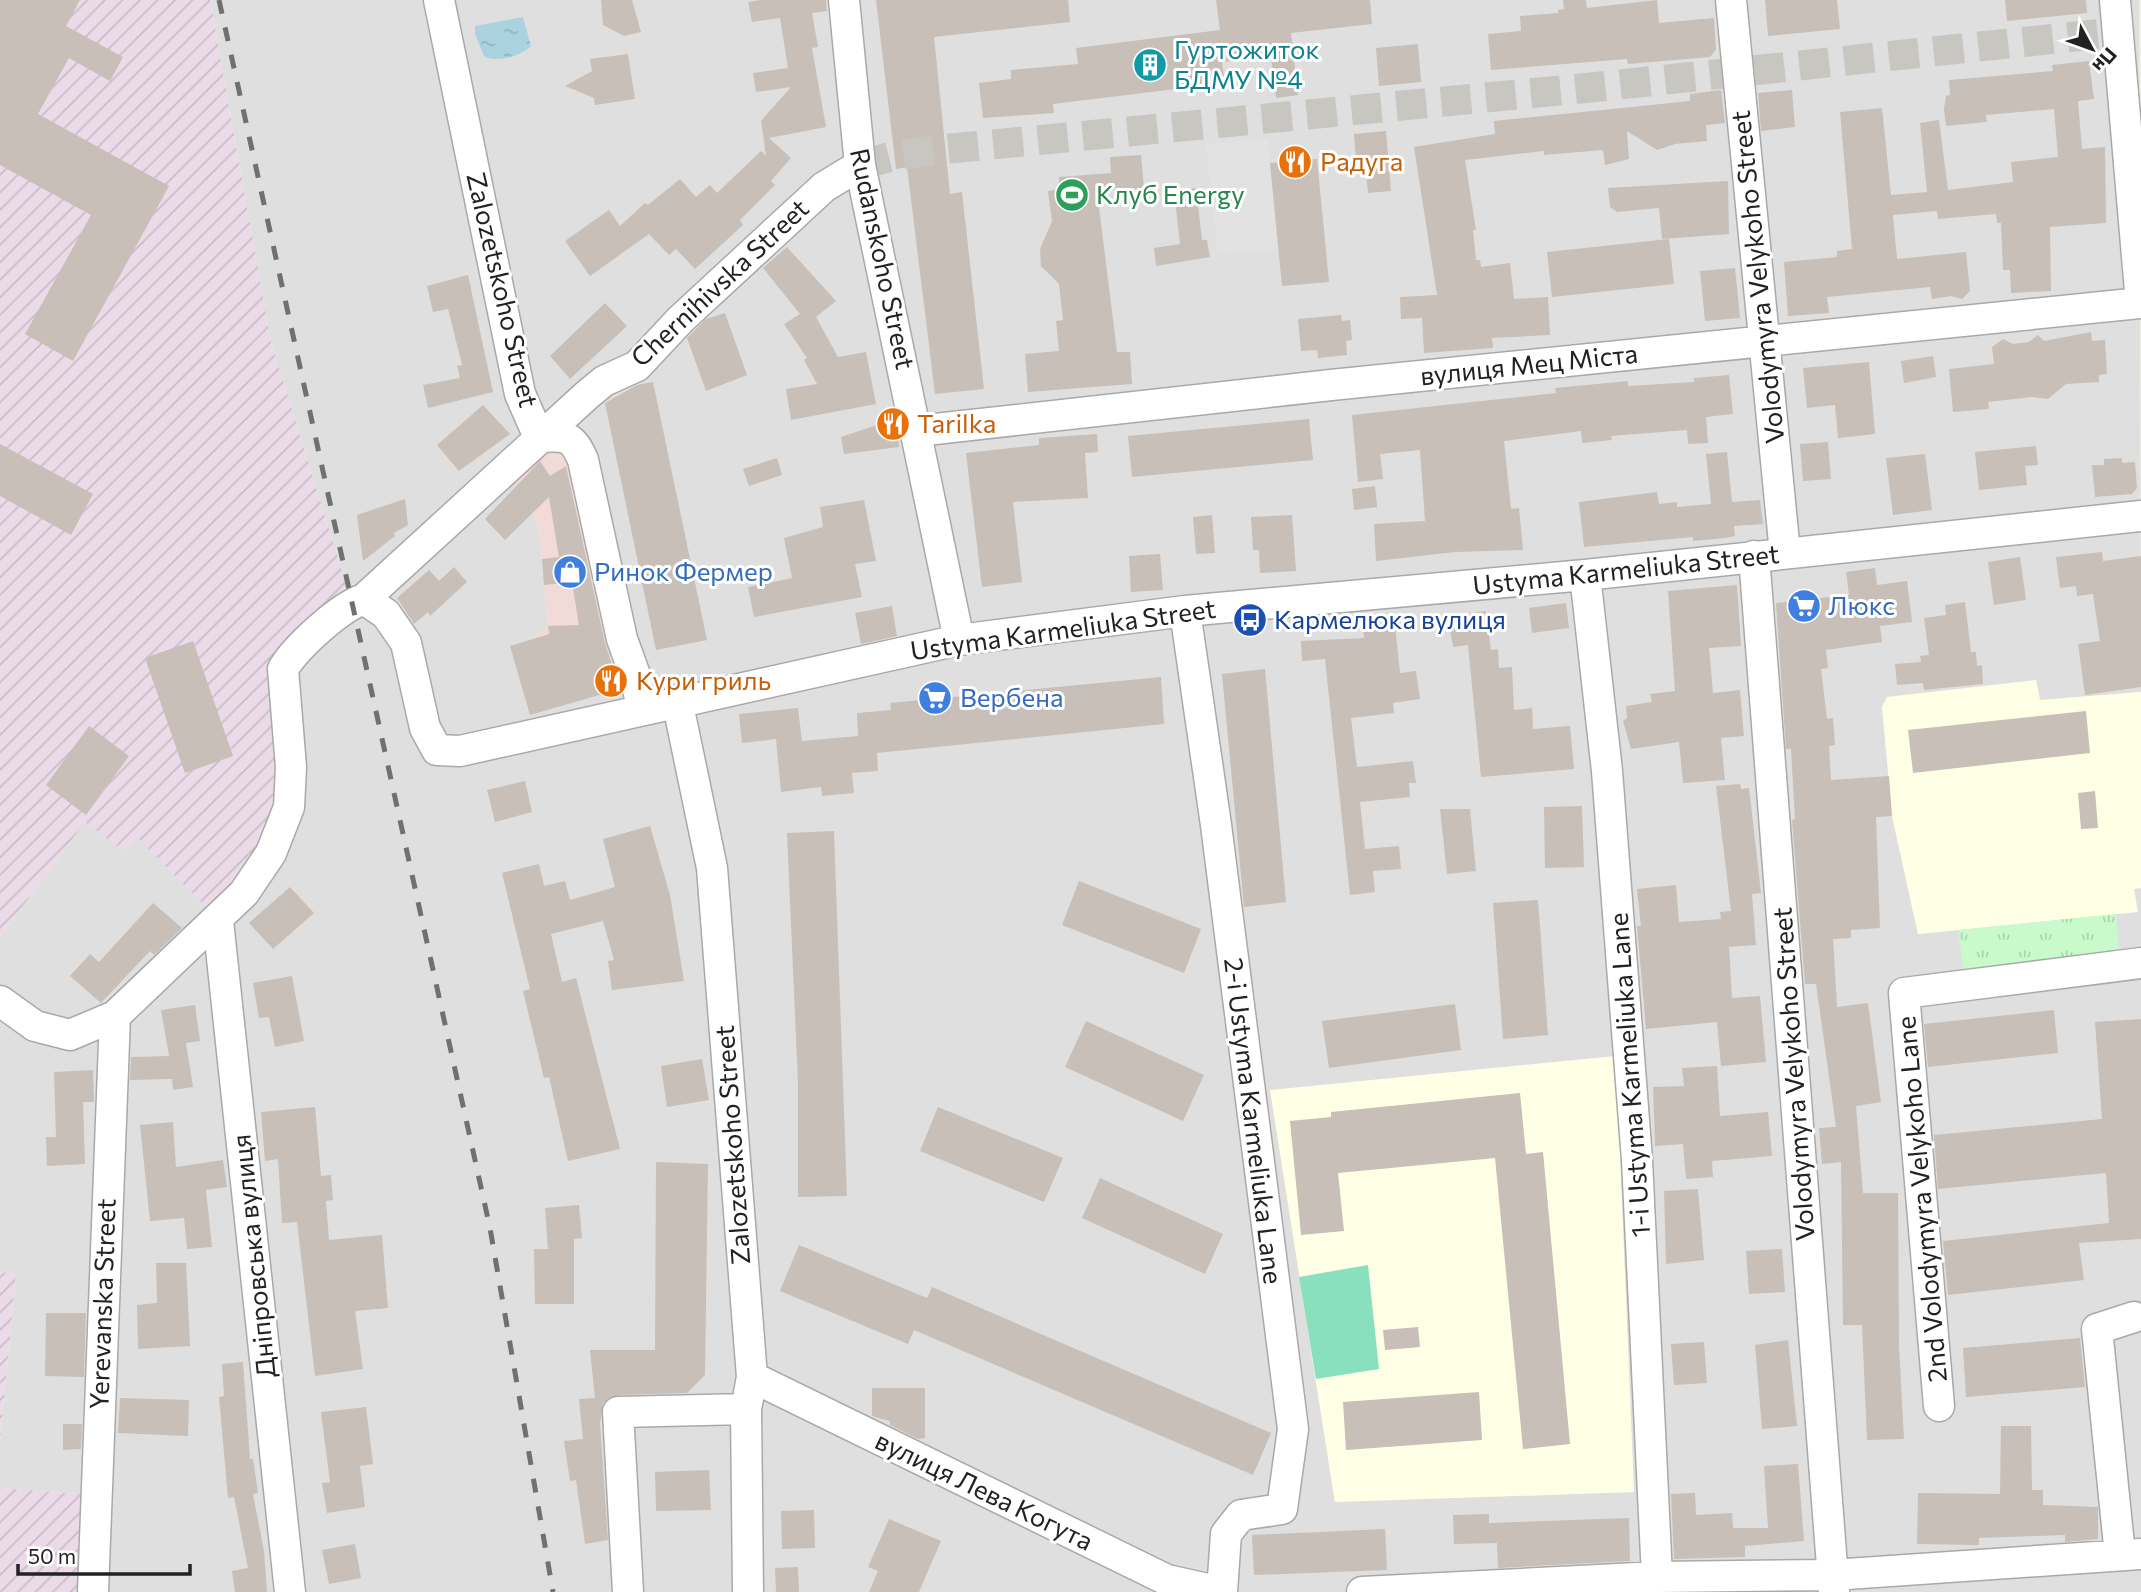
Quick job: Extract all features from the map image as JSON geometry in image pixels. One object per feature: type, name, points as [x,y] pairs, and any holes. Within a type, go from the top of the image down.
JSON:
[{"type":"street","name":"Zalozetskoho Street","points":[[439,0],[520,394],[539,437],[564,436],[576,443],[583,460],[622,639],[635,675],[642,708]]},
{"type":"street","name":"Rudanskoho Street","points":[[844,0],[860,165],[959,640]]},
{"type":"street","name":"Volodymyra Velykoho Street","points":[[1731,0],[1785,553]]},
{"type":"street","points":[[2115,0],[2141,303]]},
{"type":"street","name":"Chernihivska Street","points":[[364,600],[539,437],[604,382],[637,366],[680,320],[824,187],[860,165]]},
{"type":"street","name":"вулиця Мец Міста","points":[[917,431],[2141,303]]},
{"type":"street","name":"Ustyma Karmeliuka Street","points":[[364,600],[386,614],[406,643],[425,729],[438,751],[460,751],[677,700],[959,640],[1185,611],[1585,575],[2141,516]]},
{"type":"street","name":"Volodymyra Velykoho Street","points":[[1754,556],[1833,1583]]},
{"type":"street","name":"1-i Ustyma Karmeliuka Lane","points":[[1585,575],[1606,771],[1637,1160],[1657,1577]]},
{"type":"street","points":[[0,1001],[35,1026],[70,1035],[115,1016],[244,893],[271,853],[289,807],[291,767],[283,669],[290,657],[305,643],[352,603],[364,600]]},
{"type":"street","name":"2-i Ustyma Karmeliuka Lane","points":[[1185,611],[1216,825],[1293,1429],[1282,1509],[1241,1515],[1226,1534],[1221,1592]]},
{"type":"street","name":"Zalozetskoho Street","points":[[677,700],[712,868],[752,1377],[746,1409],[748,1592]]},
{"type":"street","name":"Дніпровська вулиця","points":[[218,920],[290,1592]]},
{"type":"street","name":"2nd Volodymyra Velykoho Lane","points":[[1939,1406],[1904,993],[2141,963]]},
{"type":"street","name":"Yerevanska Street","points":[[93,1592],[115,1016]]},
{"type":"street","points":[[1362,1592],[1657,1577],[1833,1583],[2130,1554],[2097,1329],[2134,1318]]},
{"type":"street","name":"вулиця Лева Когута","points":[[752,1377],[1167,1580],[1221,1592]]},
{"type":"street","points":[[628,1592],[618,1412],[746,1409]]},
{"type":"shaded area","points":[[0,0],[210,0],[271,342],[352,603],[291,658],[285,807],[215,916],[138,838],[124,851],[85,822],[0,937]]},
{"type":"shaded area","points":[[210,0],[2139,0],[2141,692],[2040,700],[2036,680],[1992,686],[1889,776],[1892,816],[1918,934],[2137,912],[2134,889],[2141,888],[2141,1592],[90,1592],[92,1495],[0,1488],[0,1441],[16,1274],[0,1272],[0,937],[85,822],[124,850],[138,837],[215,916],[284,669],[352,603],[271,342]],"holes":[[[562,444],[616,690],[510,646],[530,640],[548,626],[540,538],[536,520],[521,495],[540,460]],[[1299,1277],[1634,1492],[1335,1502]]]},
{"type":"shaded area","points":[[1268,140],[1278,249],[1218,254],[1206,144]]},
{"type":"shaded area","name":"Ринок Фермер","points":[[562,443],[568,454],[628,687],[530,715],[510,646],[530,640],[548,626],[536,520],[513,479]]},
{"type":"shaded area","points":[[2036,680],[2040,700],[2141,692],[2141,888],[2134,889],[2138,912],[1918,934],[1892,816],[1882,707],[1887,697]]},
{"type":"shaded area","points":[[1616,1056],[1634,1492],[1335,1502],[1270,1090]]},
{"type":"shaded area","points":[[0,1272],[16,1274],[0,1441]]},
{"type":"shaded area","points":[[0,1488],[93,1495],[90,1592],[0,1592]]},
{"type":"green space","points":[[2116,914],[2119,956],[1964,973],[1958,930]]},
{"type":"green space","points":[[1368,1265],[1379,1369],[1316,1379],[1299,1277]]},
{"type":"water","points":[[523,17],[531,46],[527,50],[495,59],[484,56],[475,34],[475,26]]},
{"type":"building","points":[[0,0],[80,0],[66,26],[123,57],[110,81],[69,58],[38,114],[169,186],[73,361],[25,334],[91,215],[0,165]]},
{"type":"building","points":[[601,0],[632,0],[641,32],[624,36],[603,25]]},
{"type":"building","points":[[826,0],[827,11],[812,13],[818,47],[812,48],[826,127],[769,138],[791,158],[771,181],[775,185],[740,220],[743,225],[695,269],[676,249],[669,255],[649,234],[590,276],[565,241],[609,210],[620,226],[645,203],[648,205],[680,179],[696,197],[710,185],[717,193],[761,151],[766,156],[761,121],[791,87],[756,92],[753,73],[788,68],[780,18],[752,22],[748,2]]},
{"type":"building","points":[[876,0],[1068,0],[1070,22],[934,37],[950,194],[962,192],[984,389],[935,394],[907,167],[896,169]]},
{"type":"building","points":[[1216,0],[1370,0],[1372,24],[1291,33],[1298,95],[1276,98],[1271,57],[1222,62],[1225,83],[1053,104],[1054,113],[983,118],[979,83],[1011,79],[1011,70],[1078,64],[1076,48],[1220,30]]},
{"type":"building","points":[[1563,0],[1586,0],[1587,8],[1657,0],[1659,23],[1714,18],[1716,50],[1710,57],[1628,64],[1627,59],[1491,70],[1488,34],[1521,31],[1520,16],[1558,13],[1558,10],[1564,9]]},
{"type":"building","points":[[1765,0],[1837,0],[1840,29],[1768,36]]},
{"type":"building","points":[[2005,0],[2086,0],[2087,13],[2007,21]]},
{"type":"building","points":[[1418,44],[1421,82],[1379,86],[1376,48]]},
{"type":"building","points":[[628,54],[635,99],[595,105],[594,98],[565,86],[592,71],[590,59]]},
{"type":"building","points":[[2089,61],[2094,99],[2078,101],[2082,149],[2105,147],[2106,223],[2050,227],[2051,291],[2011,293],[2010,270],[2003,270],[2001,223],[1997,223],[1996,214],[1938,219],[1937,211],[1893,215],[1897,259],[1966,252],[1970,291],[1962,299],[1951,296],[1932,299],[1930,287],[1827,297],[1829,313],[1788,316],[1784,262],[1837,257],[1837,251],[1852,249],[1840,112],[1882,108],[1891,195],[1927,192],[1920,123],[1939,120],[1948,190],[2013,182],[2011,162],[2058,157],[2054,109],[1986,115],[1987,122],[1946,126],[1944,109],[1946,96],[1950,95],[1949,80],[2053,71],[2052,65]]},
{"type":"building","points":[[1721,90],[1725,123],[1706,125],[1707,141],[1675,144],[1657,150],[1627,131],[1629,159],[1605,165],[1603,150],[1544,155],[1544,151],[1465,160],[1476,230],[1473,230],[1476,260],[1480,260],[1481,267],[1510,263],[1514,299],[1548,297],[1550,335],[1492,338],[1493,348],[1424,353],[1422,318],[1401,319],[1400,297],[1437,295],[1414,147],[1495,134],[1494,121],[1690,101],[1690,94]]},
{"type":"building","points":[[1792,90],[1795,127],[1761,131],[1758,93]]},
{"type":"building","points":[[1386,131],[1391,191],[1368,193],[1365,160],[1356,161],[1354,134]]},
{"type":"building","points":[[1141,155],[1144,188],[1097,191],[1117,352],[1130,352],[1132,384],[1028,392],[1025,354],[1059,351],[1056,321],[1063,320],[1059,284],[1041,266],[1040,249],[1052,221],[1048,191],[1060,189],[1059,177],[1111,173],[1110,157]]},
{"type":"building","points":[[1317,159],[1329,282],[1282,286],[1270,163]]},
{"type":"building","points":[[1728,181],[1729,234],[1662,239],[1659,208],[1617,212],[1610,207],[1608,188]]},
{"type":"building","points":[[1196,188],[1202,240],[1207,240],[1210,257],[1156,266],[1154,248],[1180,244],[1174,191]]},
{"type":"building","points":[[1669,239],[1674,284],[1552,297],[1547,252]]},
{"type":"building","points":[[787,247],[836,301],[816,317],[838,357],[866,352],[876,404],[791,420],[786,389],[817,384],[804,360],[807,358],[784,324],[800,314],[763,268]]},
{"type":"building","points":[[1735,268],[1740,318],[1705,321],[1700,271]]},
{"type":"building","points":[[468,275],[493,392],[428,408],[423,385],[460,378],[457,366],[462,365],[448,309],[433,312],[427,286]]},
{"type":"building","points":[[605,303],[627,326],[570,379],[550,356]]},
{"type":"building","points":[[725,313],[747,375],[706,391],[687,338],[706,319]]},
{"type":"building","points":[[1341,315],[1342,321],[1350,320],[1352,340],[1346,341],[1347,355],[1318,358],[1317,350],[1301,351],[1298,319]]},
{"type":"building","points":[[2091,332],[2092,341],[2105,340],[2107,374],[2099,375],[2099,382],[2066,384],[2048,399],[2032,397],[1988,402],[1989,409],[1953,412],[1949,369],[1994,364],[1992,347],[2003,339],[2013,344],[2029,342],[2038,335],[2044,341]]},
{"type":"building","points":[[1933,356],[1936,377],[1904,383],[1901,361]]},
{"type":"building","points":[[1869,362],[1875,434],[1838,438],[1835,405],[1807,408],[1803,368]]},
{"type":"building","points":[[1729,375],[1733,414],[1706,417],[1708,443],[1688,444],[1687,430],[1611,436],[1612,440],[1582,443],[1581,431],[1504,441],[1511,509],[1519,508],[1523,550],[1455,552],[1376,561],[1374,524],[1425,521],[1420,450],[1380,454],[1383,479],[1358,482],[1352,415],[1556,393],[1555,388],[1628,381],[1628,386],[1694,382],[1694,378]]},
{"type":"building","points":[[653,382],[707,640],[656,650],[605,403],[637,385]]},
{"type":"building","points":[[483,405],[510,434],[459,471],[437,445]]},
{"type":"building","points":[[895,419],[899,447],[844,454],[841,437]]},
{"type":"building","points":[[1309,419],[1313,460],[1132,477],[1128,436]]},
{"type":"building","points":[[1097,434],[1098,452],[1085,453],[1088,498],[1013,502],[1022,582],[982,587],[966,453],[1039,445],[1039,438]]},
{"type":"building","points":[[1828,442],[1831,479],[1803,481],[1800,444]]},
{"type":"building","points":[[0,444],[93,494],[71,535],[0,496]]},
{"type":"building","points":[[2036,446],[2038,465],[2025,466],[2027,485],[1979,490],[1975,452]]},
{"type":"building","points":[[1727,452],[1732,502],[1760,500],[1763,524],[1734,526],[1735,536],[1725,538],[1693,541],[1693,537],[1584,547],[1579,502],[1657,492],[1659,504],[1677,502],[1677,507],[1711,504],[1706,454]]},
{"type":"building","points":[[1925,454],[1932,510],[1893,515],[1886,458]]},
{"type":"building","points":[[777,458],[782,475],[749,486],[743,469]]},
{"type":"building","points":[[2122,458],[2122,463],[2135,462],[2137,488],[2132,494],[2095,497],[2092,465],[2104,465],[2104,459]]},
{"type":"building","name":"Ринок Фермер","points":[[540,461],[550,476],[566,466],[605,643],[620,689],[530,715],[510,646],[549,634],[548,626],[579,625],[572,582],[544,585],[542,559],[559,557],[549,497],[505,540],[485,519]]},
{"type":"building","points":[[1375,486],[1377,507],[1354,510],[1352,489]]},
{"type":"building","points":[[405,499],[408,525],[394,533],[395,536],[363,561],[357,515]]},
{"type":"building","points":[[864,500],[876,561],[855,564],[862,597],[754,617],[748,587],[792,578],[784,538],[823,527],[820,507]]},
{"type":"building","points":[[1212,515],[1215,553],[1196,554],[1193,517]]},
{"type":"building","points":[[1292,515],[1296,571],[1260,573],[1259,550],[1253,550],[1251,517]]},
{"type":"building","points":[[2102,552],[2103,561],[2141,556],[2141,687],[2085,695],[2078,644],[2100,641],[2093,594],[2077,596],[2076,586],[2060,588],[2056,557]]},
{"type":"building","points":[[1160,554],[1163,590],[1131,592],[1129,556]]},
{"type":"building","points":[[2020,557],[2026,600],[1994,605],[1988,562]]},
{"type":"building","points":[[454,567],[467,582],[430,616],[428,612],[414,624],[397,598],[429,570],[439,581]]},
{"type":"building","points":[[1875,568],[1877,585],[1907,581],[1912,622],[1880,626],[1882,642],[1826,650],[1828,668],[1821,669],[1827,719],[1833,718],[1835,745],[1829,746],[1831,780],[1889,776],[1892,816],[1876,817],[1880,928],[1851,930],[1851,938],[1833,939],[1837,1007],[1868,1003],[1881,1102],[1856,1106],[1863,1193],[1898,1193],[1899,1347],[1904,1439],[1867,1440],[1862,1325],[1843,1325],[1841,1162],[1822,1164],[1819,1128],[1836,1127],[1816,984],[1805,984],[1792,820],[1795,819],[1791,749],[1786,749],[1776,603],[1849,595],[1846,572]]},
{"type":"building","points":[[1737,585],[1741,646],[1709,648],[1713,693],[1740,690],[1744,736],[1721,738],[1725,780],[1683,783],[1679,742],[1631,749],[1623,721],[1627,718],[1626,706],[1652,702],[1650,694],[1675,691],[1668,591]]},
{"type":"building","points":[[1965,602],[1971,652],[1976,652],[1977,666],[1982,665],[1983,684],[1924,690],[1923,683],[1897,685],[1895,664],[1921,662],[1920,656],[1929,655],[1924,618],[1946,615],[1945,605]]},
{"type":"building","points":[[1566,603],[1569,628],[1532,633],[1529,608]]},
{"type":"building","points":[[892,606],[897,636],[861,644],[855,613]]},
{"type":"building","points":[[1486,611],[1491,650],[1498,649],[1499,668],[1512,667],[1514,710],[1532,708],[1533,729],[1570,726],[1574,769],[1481,777],[1468,645],[1453,647],[1448,617]]},
{"type":"building","points":[[1395,624],[1400,673],[1416,671],[1420,699],[1393,703],[1394,713],[1351,718],[1357,767],[1413,761],[1416,783],[1409,783],[1410,797],[1360,802],[1365,849],[1399,846],[1401,869],[1373,871],[1375,892],[1350,895],[1325,659],[1302,661],[1301,641],[1364,638],[1363,627]]},
{"type":"building","points":[[193,641],[233,756],[185,773],[145,658]]},
{"type":"building","points":[[1265,669],[1286,902],[1244,907],[1222,674]]},
{"type":"building","points":[[1161,677],[1164,724],[877,753],[878,771],[852,773],[854,793],[822,796],[821,787],[781,792],[776,739],[742,743],[739,714],[798,708],[802,741],[858,736],[857,713],[891,710],[890,703]]},
{"type":"building","points":[[2086,711],[2090,753],[1913,773],[1908,730]]},
{"type":"building","points":[[89,726],[129,756],[86,815],[46,785]]},
{"type":"building","points":[[525,781],[532,812],[495,822],[487,790]]},
{"type":"building","points":[[1740,784],[1741,789],[1749,788],[1761,893],[1752,894],[1756,945],[1729,947],[1732,998],[1760,996],[1766,1062],[1721,1066],[1717,1022],[1646,1029],[1637,926],[1641,926],[1637,889],[1676,885],[1679,922],[1721,919],[1720,912],[1731,911],[1716,786]]},
{"type":"building","points":[[2095,791],[2098,828],[2081,829],[2078,793]]},
{"type":"building","points":[[1582,806],[1584,867],[1545,868],[1544,807]]},
{"type":"building","points":[[1440,809],[1470,809],[1476,871],[1447,874]]},
{"type":"building","points":[[650,826],[670,895],[684,981],[612,990],[608,961],[614,960],[603,921],[551,934],[562,982],[576,978],[620,1149],[568,1161],[549,1077],[544,1078],[523,991],[530,989],[502,873],[539,864],[544,886],[565,881],[570,900],[615,887],[603,839]]},
{"type":"building","points":[[834,831],[847,1196],[798,1197],[798,1083],[787,833]]},
{"type":"building","points":[[1079,881],[1201,929],[1184,973],[1062,925]]},
{"type":"building","points":[[290,887],[314,913],[273,949],[249,923]]},
{"type":"building","points":[[1538,900],[1548,1035],[1503,1039],[1493,903]]},
{"type":"building","points":[[153,903],[182,928],[154,955],[150,951],[101,1003],[70,976],[90,954],[99,962]]},
{"type":"building","points":[[292,976],[304,1041],[275,1047],[269,1017],[259,1018],[253,983]]},
{"type":"building","points":[[1455,1004],[1461,1050],[1329,1068],[1322,1021]]},
{"type":"building","points":[[195,1005],[200,1041],[186,1043],[193,1087],[173,1090],[172,1079],[130,1080],[131,1057],[169,1056],[161,1010]]},
{"type":"building","points":[[2054,1010],[2058,1053],[1928,1067],[1924,1024]]},
{"type":"building","points":[[2141,1019],[2141,1239],[2079,1243],[2084,1280],[1948,1295],[1943,1241],[2109,1223],[2106,1173],[1938,1189],[1934,1135],[2102,1119],[2095,1022]]},
{"type":"building","points":[[1086,1021],[1204,1075],[1183,1121],[1065,1067]]},
{"type":"building","points":[[702,1059],[709,1100],[667,1107],[661,1066]]},
{"type":"building","points":[[1717,1066],[1720,1116],[1768,1112],[1772,1156],[1712,1161],[1713,1177],[1686,1179],[1683,1144],[1655,1146],[1653,1087],[1684,1086],[1682,1068]]},
{"type":"building","points":[[93,1070],[94,1102],[83,1102],[85,1164],[47,1166],[46,1137],[56,1137],[54,1072]]},
{"type":"building","points":[[1520,1093],[1526,1154],[1543,1152],[1570,1444],[1523,1449],[1495,1158],[1338,1173],[1344,1231],[1301,1235],[1290,1121],[1331,1117],[1331,1112]]},
{"type":"building","points":[[315,1107],[321,1176],[331,1175],[333,1200],[326,1201],[329,1240],[382,1235],[388,1308],[355,1311],[363,1369],[315,1376],[297,1222],[282,1223],[278,1159],[265,1161],[261,1112]]},
{"type":"building","points":[[938,1107],[1063,1158],[1044,1202],[920,1151]]},
{"type":"building","points":[[173,1122],[176,1167],[223,1160],[227,1187],[206,1190],[212,1247],[187,1249],[184,1218],[150,1221],[140,1125]]},
{"type":"building","points":[[656,1162],[708,1164],[705,1375],[687,1393],[618,1395],[603,1403],[600,1423],[608,1540],[585,1544],[576,1480],[570,1481],[564,1441],[583,1439],[579,1399],[595,1398],[590,1350],[655,1350]]},
{"type":"building","points":[[1100,1178],[1223,1234],[1205,1274],[1082,1218]]},
{"type":"building","points":[[1698,1189],[1704,1260],[1666,1264],[1664,1191]]},
{"type":"building","points":[[579,1205],[582,1238],[574,1239],[574,1304],[535,1304],[534,1249],[548,1249],[545,1208]]},
{"type":"building","points":[[799,1245],[927,1298],[932,1287],[1271,1433],[1253,1475],[914,1330],[908,1344],[780,1291]]},
{"type":"building","points":[[1782,1249],[1785,1292],[1749,1294],[1746,1251]]},
{"type":"building","points":[[156,1263],[186,1263],[190,1346],[138,1349],[137,1305],[157,1303]]},
{"type":"building","points":[[46,1313],[86,1313],[84,1377],[45,1376]]},
{"type":"building","points":[[1418,1327],[1420,1347],[1385,1350],[1383,1330]]},
{"type":"building","points":[[2080,1338],[2085,1387],[1966,1397],[1963,1348]]},
{"type":"building","points":[[1788,1340],[1797,1426],[1762,1429],[1755,1345]]},
{"type":"building","points":[[1704,1342],[1707,1383],[1674,1385],[1671,1344]]},
{"type":"building","points":[[243,1362],[250,1459],[253,1459],[258,1493],[253,1494],[264,1551],[267,1592],[235,1592],[232,1571],[248,1568],[234,1497],[228,1498],[219,1397],[224,1396],[222,1364]]},
{"type":"building","points":[[872,1388],[925,1388],[925,1438],[918,1439],[890,1425],[890,1421],[872,1416]]},
{"type":"building","points":[[1479,1392],[1482,1440],[1346,1450],[1343,1402]]},
{"type":"building","points":[[120,1398],[189,1400],[188,1436],[118,1433]]},
{"type":"building","points":[[366,1407],[373,1464],[360,1466],[365,1507],[327,1513],[322,1483],[330,1482],[321,1412]]},
{"type":"building","points":[[63,1424],[82,1424],[81,1449],[63,1450]]},
{"type":"building","points":[[2001,1426],[2031,1426],[2032,1490],[2043,1490],[2043,1505],[2098,1507],[2098,1539],[2065,1542],[2065,1535],[1979,1538],[1979,1545],[1917,1544],[1918,1493],[2000,1494]]},
{"type":"building","points":[[1798,1464],[1804,1541],[1745,1546],[1745,1557],[1674,1559],[1671,1494],[1695,1493],[1696,1515],[1732,1513],[1733,1528],[1768,1528],[1764,1466]]},
{"type":"building","points":[[709,1470],[711,1510],[656,1511],[655,1472]]},
{"type":"building","points":[[814,1510],[815,1548],[782,1549],[781,1511]]},
{"type":"building","points":[[1489,1514],[1489,1523],[1629,1518],[1630,1561],[1498,1568],[1497,1543],[1454,1544],[1453,1515]]},
{"type":"building","points":[[889,1519],[941,1541],[919,1592],[869,1592],[878,1571],[868,1567]]},
{"type":"building","points":[[1385,1529],[1387,1570],[1254,1575],[1252,1535]]},
{"type":"building","points":[[355,1544],[361,1578],[329,1584],[322,1550]]},
{"type":"building","points":[[798,1567],[799,1592],[776,1592],[775,1568]]},
{"type":"tunnel","points":[[860,165],[894,156],[945,149],[1586,88],[2118,32]]},
{"type":"railway","points":[[219,0],[490,1228],[553,1592]]},
{"type":"place","name":"Гуртожиток БДМУ №4","points":[[1150,65]]},
{"type":"place","name":"Радуга","points":[[1295,162]]},
{"type":"place","name":"Клуб Energy","points":[[1072,195]]},
{"type":"place","name":"Tarilka","points":[[893,424]]},
{"type":"place","name":"Ринок Фермер","points":[[570,572]]},
{"type":"place","name":"Люкс","points":[[1804,606]]},
{"type":"place","name":"Кармелюка вулиця","points":[[1250,620]]},
{"type":"place","name":"Кури гриль","points":[[611,681]]},
{"type":"place","name":"Вербена","points":[[935,698]]}]
